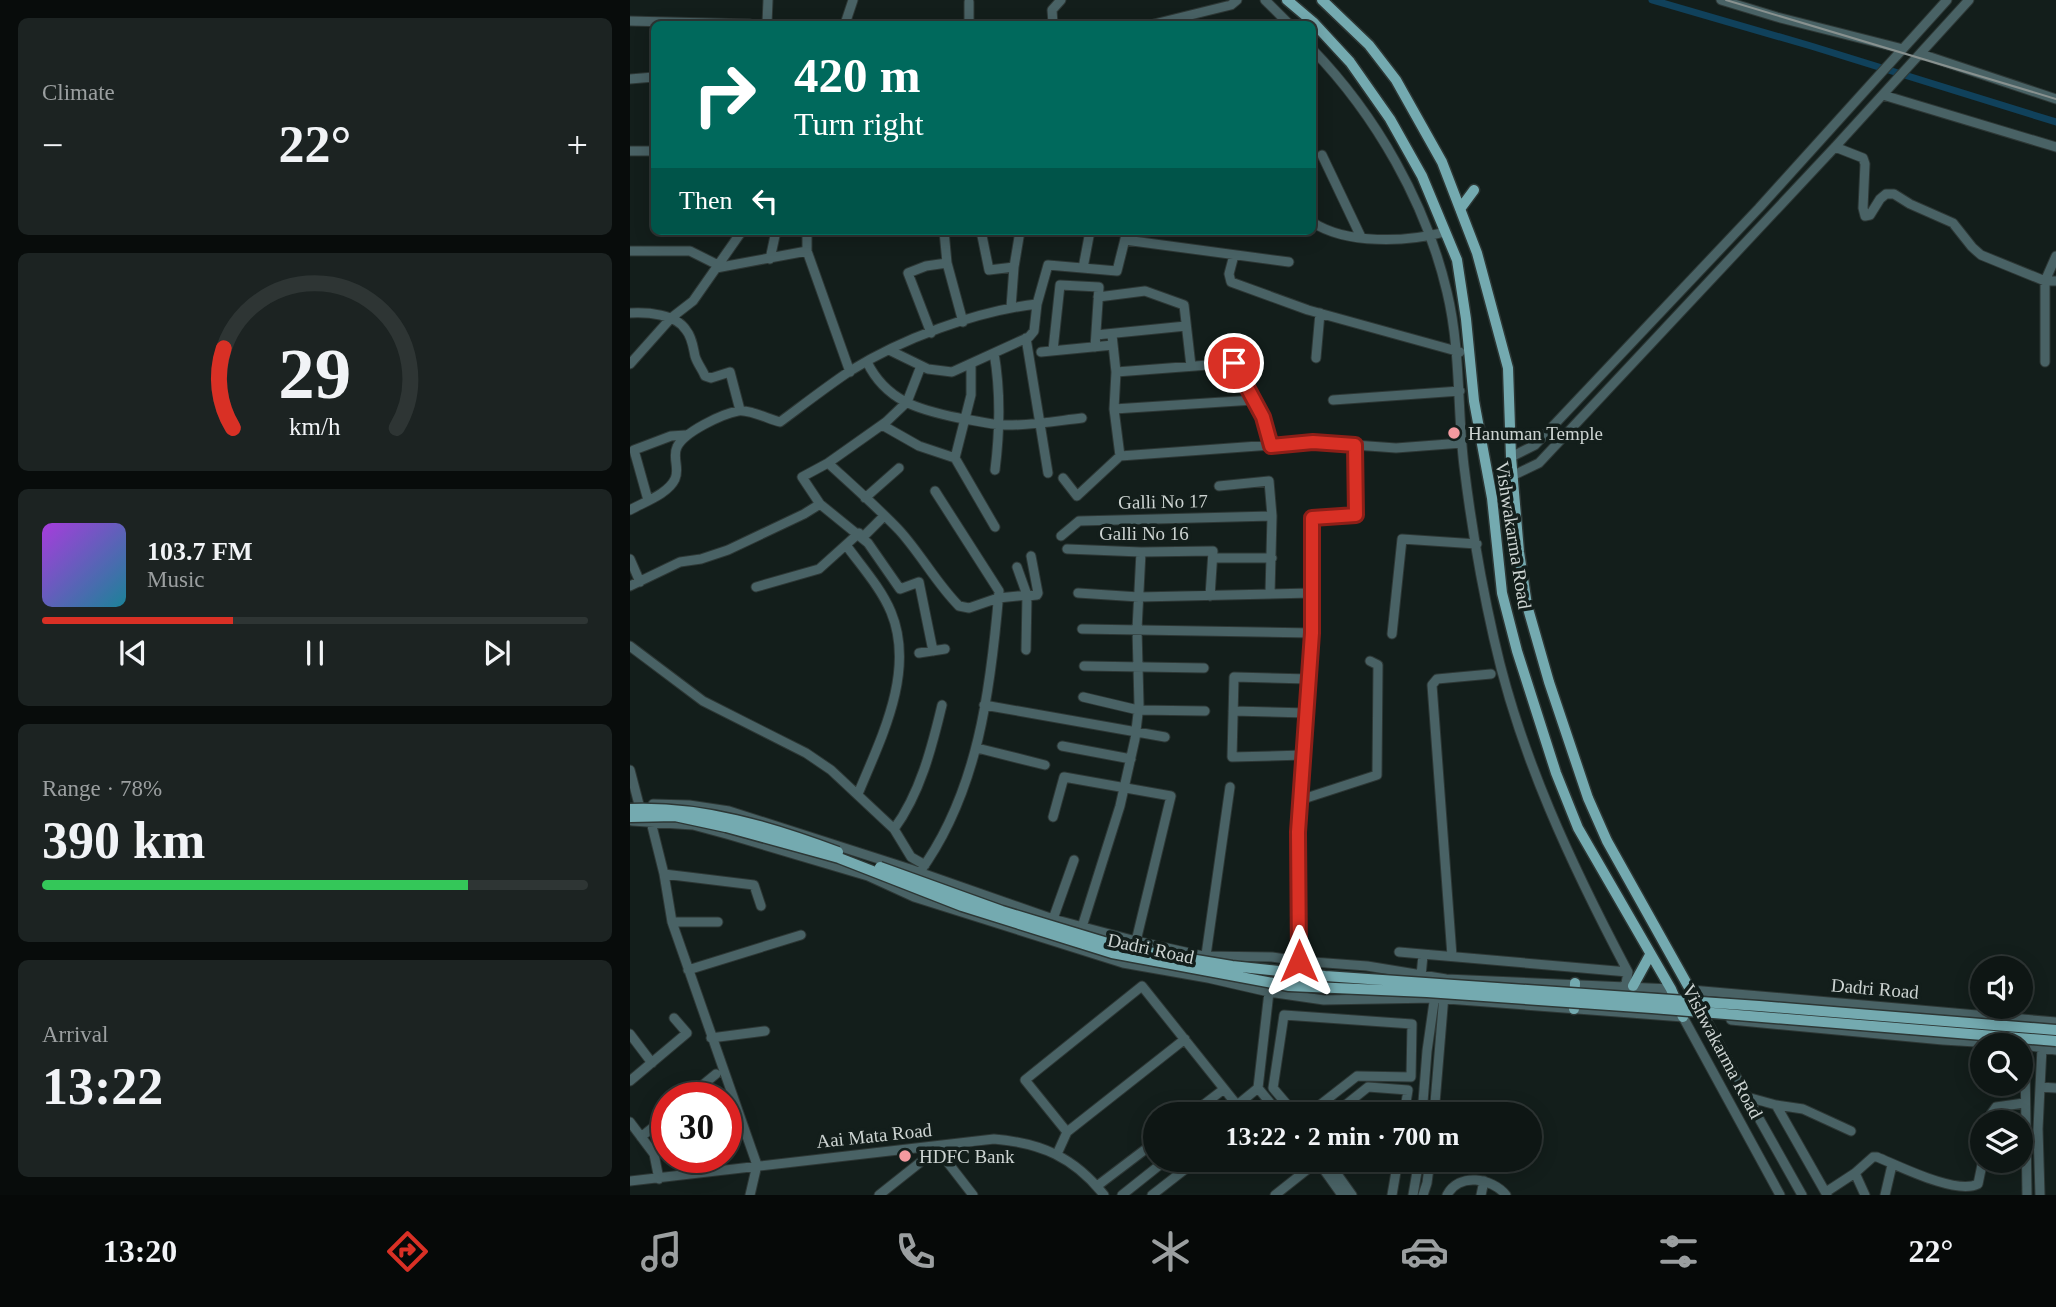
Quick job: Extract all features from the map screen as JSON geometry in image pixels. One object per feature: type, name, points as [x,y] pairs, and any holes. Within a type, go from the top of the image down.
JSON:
[{"type":"main road","name":"Vishwakarma Road","points":[[1287,0],[1312,21]]},
{"type":"main road","name":"Vishwakarma Road","points":[[1322,0],[1369,45],[1396,80],[1442,162],[1477,253],[1508,368],[1512,476],[1519,552],[1527,605],[1549,682],[1588,798],[1607,841],[1705,1017]]},
{"type":"main road","name":"Vishwakarma Road","points":[[1316,25],[1350,62],[1390,119],[1422,176],[1457,260],[1463,352],[1492,498],[1502,593],[1517,651],[1556,773],[1578,828],[1671,989],[1683,1017]]},
{"type":"main road","points":[[1460,209],[1474,190]]},
{"type":"main road","points":[[633,806],[719,815],[801,838],[1002,911],[1124,948],[1232,966],[1325,976],[2056,1030]]},
{"type":"main road","points":[[630,819],[675,816],[726,827],[839,858],[962,906],[1112,953],[1289,986],[1427,992],[1638,1007],[2056,1041]]},
{"type":"main road","points":[[1629,986],[1650,955]]},
{"type":"main road","points":[[1574,1009],[1576,983]]},
{"type":"street","points":[[767,21],[768,0]]},
{"type":"street","points":[[846,21],[853,0]]},
{"type":"street","points":[[1053,21],[1052,10],[1061,0]]},
{"type":"street","points":[[1166,21],[1231,5],[1237,0]]},
{"type":"street","points":[[1265,0],[1286,21]]},
{"type":"street","points":[[1721,0],[1902,50]]},
{"type":"street","points":[[1511,457],[1535,445],[1750,218],[1947,0]]},
{"type":"street","points":[[1512,476],[1539,463],[1969,0]]},
{"type":"street","points":[[969,2],[969,21]]},
{"type":"street","points":[[630,21],[651,22]]},
{"type":"street","points":[[1316,53],[1368,118],[1407,182],[1447,291],[1463,352],[1460,391],[1464,465],[1494,640],[1519,726],[1560,837],[1628,972],[1629,986],[1622,1012]]},
{"type":"street","points":[[1920,55],[2056,99]]},
{"type":"street","points":[[630,79],[651,77]]},
{"type":"street","points":[[1884,94],[2056,147]]},
{"type":"street","points":[[1835,147],[1863,158],[1865,216],[1870,215],[1880,198],[1886,194],[1895,194],[1910,204],[1953,223],[1982,255],[2045,281],[2056,281]]},
{"type":"street","points":[[630,150],[651,151]]},
{"type":"street","points":[[1322,155],[1361,237]]},
{"type":"street","points":[[1316,224],[1333,231],[1390,240],[1445,232]]},
{"type":"street","points":[[630,364],[671,318],[693,301],[739,235]]},
{"type":"street","points":[[769,259],[775,235]]},
{"type":"street","points":[[807,235],[807,251],[850,372]]},
{"type":"street","points":[[944,235],[947,263],[962,322]]},
{"type":"street","points":[[982,235],[989,270],[1014,267]]},
{"type":"street","points":[[1011,307],[1019,235]]},
{"type":"street","points":[[1083,268],[1089,235]]},
{"type":"street","points":[[888,350],[921,366],[952,372],[995,353],[1026,338],[1034,331],[1037,304],[1048,265],[1117,271],[1126,236],[1289,262]]},
{"type":"street","points":[[630,251],[690,251],[717,266],[807,251]]},
{"type":"street","points":[[1234,255],[1229,274],[1231,282],[1320,313],[1463,352]]},
{"type":"street","points":[[2045,362],[2045,281],[2056,256]]},
{"type":"street","points":[[930,333],[908,272],[947,263]]},
{"type":"street","points":[[1054,350],[1060,285],[1099,287],[1095,347]]},
{"type":"street","points":[[1098,297],[1145,291],[1184,305],[1191,366]]},
{"type":"street","points":[[648,500],[634,450],[671,436],[686,435],[715,419],[740,410],[780,422],[850,372],[888,350],[962,322],[1011,307],[1037,304]]},
{"type":"street","points":[[630,313],[645,312],[671,318],[687,331],[705,376],[711,378],[730,372],[740,410]]},
{"type":"street","points":[[1316,358],[1320,313]]},
{"type":"street","points":[[1096,335],[1186,326]]},
{"type":"street","points":[[1112,335],[1116,372],[1114,409],[1120,456]]},
{"type":"street","points":[[1026,338],[1048,473]]},
{"type":"street","points":[[1041,352],[1113,345]]},
{"type":"street","points":[[995,353],[1000,425],[995,470]]},
{"type":"street","points":[[867,362],[874,377],[892,395],[926,411],[1000,425],[1039,424],[1082,418]]},
{"type":"street","points":[[1116,372],[1234,363],[1263,417],[1271,446]]},
{"type":"street","points":[[955,458],[971,395],[971,364]]},
{"type":"street","points":[[921,366],[907,402],[882,425],[828,463],[802,477],[820,504],[861,535],[900,589],[919,582],[933,651]]},
{"type":"street","points":[[1333,400],[1460,391]]},
{"type":"street","points":[[1114,409],[1254,400]]},
{"type":"street","points":[[882,425],[919,446],[955,458],[995,527]]},
{"type":"street","points":[[630,510],[674,481],[677,474],[676,450],[686,435]]},
{"type":"street","points":[[1063,478],[1077,496],[1120,456],[1313,442],[1396,448],[1462,443]]},
{"type":"street","points":[[1294,995],[1299,961],[1300,800],[1312,633],[1312,518],[1356,515],[1355,445]]},
{"type":"street","points":[[828,463],[900,531],[941,588],[959,607],[969,608],[998,598],[1037,595],[1031,556]]},
{"type":"street","points":[[865,498],[899,468]]},
{"type":"street","points":[[1219,486],[1269,481],[1272,516],[1270,593]]},
{"type":"street","points":[[919,873],[952,815],[977,748],[999,592],[935,491]]},
{"type":"street","points":[[630,586],[680,562],[701,559],[728,550],[820,504]]},
{"type":"street","points":[[756,587],[819,569],[884,516]]},
{"type":"street","name":"Galli No 17","points":[[1061,536],[1079,521],[1272,516]]},
{"type":"street","points":[[1392,634],[1402,539],[1477,544]]},
{"type":"street","points":[[846,545],[885,598],[893,616],[900,656],[887,724],[858,794]]},
{"type":"street","name":"Galli No 16","points":[[1067,549],[1213,551],[1213,558]]},
{"type":"street","points":[[1075,947],[1125,787],[1136,734],[1141,552]]},
{"type":"street","points":[[1210,596],[1213,558],[1272,558]]},
{"type":"street","points":[[630,559],[640,582]]},
{"type":"street","points":[[1017,567],[1027,595],[1026,650]]},
{"type":"street","points":[[1483,578],[1500,573]]},
{"type":"street","points":[[1078,593],[1139,597],[1311,593]]},
{"type":"street","points":[[1082,629],[1312,633]]},
{"type":"street","points":[[630,646],[703,701],[806,753],[831,770],[894,829],[911,857],[925,865]]},
{"type":"street","points":[[919,653],[945,649]]},
{"type":"street","points":[[1300,800],[1377,775],[1378,665],[1370,661]]},
{"type":"street","points":[[1084,666],[1204,668]]},
{"type":"street","points":[[1452,956],[1432,685],[1437,679],[1491,674]]},
{"type":"street","points":[[1304,755],[1232,757],[1234,677],[1309,679]]},
{"type":"street","points":[[1083,697],[1138,710],[1205,710]]},
{"type":"street","points":[[894,829],[909,806],[922,774],[942,705]]},
{"type":"street","points":[[984,705],[1165,737]]},
{"type":"street","points":[[1233,711],[1307,713]]},
{"type":"street","points":[[1062,746],[1131,759]]},
{"type":"street","points":[[977,748],[1045,765]]},
{"type":"street","points":[[630,770],[633,806],[647,822],[664,874],[672,922],[757,1166],[750,1195]]},
{"type":"street","points":[[1054,817],[1064,777],[1171,796],[1136,941]]},
{"type":"street","points":[[1206,956],[1230,787]]},
{"type":"street","name":"Dadri Road","points":[[633,806],[689,805],[729,811],[1053,919],[1206,956],[1272,957],[1367,965],[1442,978],[1671,989]]},
{"type":"street","name":"Dadri Road","points":[[630,819],[693,825],[730,835],[867,876],[999,925],[1123,963],[1269,992],[1324,1000],[1439,998],[1683,1017]]},
{"type":"street","points":[[1053,919],[1074,860]]},
{"type":"street","points":[[895,888],[902,867]]},
{"type":"street","points":[[664,874],[754,885],[761,906]]},
{"type":"street","points":[[672,922],[718,922]]},
{"type":"street","points":[[688,970],[801,934]]},
{"type":"street","points":[[1399,952],[1628,972]]},
{"type":"street","points":[[1421,976],[1423,955]]},
{"type":"street","points":[[1423,1102],[1427,1051],[1442,978]]},
{"type":"street","points":[[1067,1132],[1025,1080],[1142,986],[1235,1102]]},
{"type":"street","name":"Dadri Road","points":[[1691,990],[2056,1022]]},
{"type":"street","points":[[1241,1102],[1258,1088],[1269,992]]},
{"type":"street","points":[[1435,1102],[1439,998]]},
{"type":"street","points":[[1285,1102],[1273,1088],[1284,1015],[1412,1024],[1411,1077],[1357,1076],[1324,1102]]},
{"type":"street","name":"Vishwakarma Road","points":[[1683,1017],[1780,1195]]},
{"type":"street","points":[[1705,1017],[2056,1050]]},
{"type":"street","name":"Vishwakarma Road","points":[[1705,1017],[1746,1097],[1802,1195]]},
{"type":"street","points":[[630,1081],[687,1032],[674,1018]]},
{"type":"street","points":[[712,1038],[765,1031]]},
{"type":"street","points":[[630,1034],[653,1063]]},
{"type":"street","points":[[1058,1154],[1067,1132],[1185,1039]]},
{"type":"street","points":[[2040,1195],[2038,1129],[2042,1048]]},
{"type":"street","points":[[1411,1051],[1427,1051]]},
{"type":"street","points":[[706,1082],[716,1074]]},
{"type":"street","points":[[1349,1102],[1368,1087],[1408,1090],[1407,1102]]},
{"type":"street","points":[[2040,1087],[2056,1088]]},
{"type":"street","points":[[1206,1102],[1224,1088]]},
{"type":"street","points":[[1258,1088],[1269,1102]]},
{"type":"street","points":[[2024,1096],[2027,1195]]},
{"type":"street","points":[[1746,1097],[1803,1109],[1851,1130]]},
{"type":"street","points":[[1993,1110],[1996,1107],[2024,1103]]},
{"type":"street","points":[[1776,1105],[1827,1194],[1873,1157],[1881,1158],[1932,1184],[1967,1190],[1978,1184],[1980,1173]]},
{"type":"street","points":[[630,1122],[654,1154],[659,1179]]},
{"type":"street","points":[[641,1137],[651,1129]]},
{"type":"street","name":"Aai Mata Road","points":[[630,1181],[936,1148],[994,1139],[1042,1147],[1058,1154],[1104,1195]]},
{"type":"street","points":[[878,1195],[936,1148],[973,1195]]},
{"type":"street","points":[[1097,1186],[1143,1151]]},
{"type":"street","points":[[1885,1195],[1892,1165]]},
{"type":"street","points":[[1122,1195],[1151,1172]]},
{"type":"street","points":[[1152,1195],[1181,1172]]},
{"type":"street","points":[[1275,1195],[1304,1172]]},
{"type":"street","points":[[1326,1172],[1342,1195]]},
{"type":"street","points":[[1336,1172],[1352,1195]]},
{"type":"street","points":[[1392,1195],[1396,1172]]},
{"type":"street","points":[[1413,1195],[1418,1172]]},
{"type":"street","points":[[1423,1195],[1428,1172]]},
{"type":"street","points":[[1855,1173],[1865,1195]]},
{"type":"street","points":[[1447,1195],[1458,1182],[1484,1181],[1499,1186],[1506,1195]]},
{"type":"street","points":[[1481,1195],[1484,1181]]},
{"type":"waterway","points":[[1652,0],[2056,122]]},
{"type":"railway","points":[[1726,0],[2056,99]]},
{"type":"place","name":"Hanuman Temple","points":[[1454,433]]},
{"type":"place","name":"HDFC Bank","points":[[905,1156]]},
{"type":"route","points":[[1234,363],[1263,417],[1271,446],[1313,442],[1355,445],[1356,515],[1312,518],[1312,633],[1298,832],[1299,961]]}]
